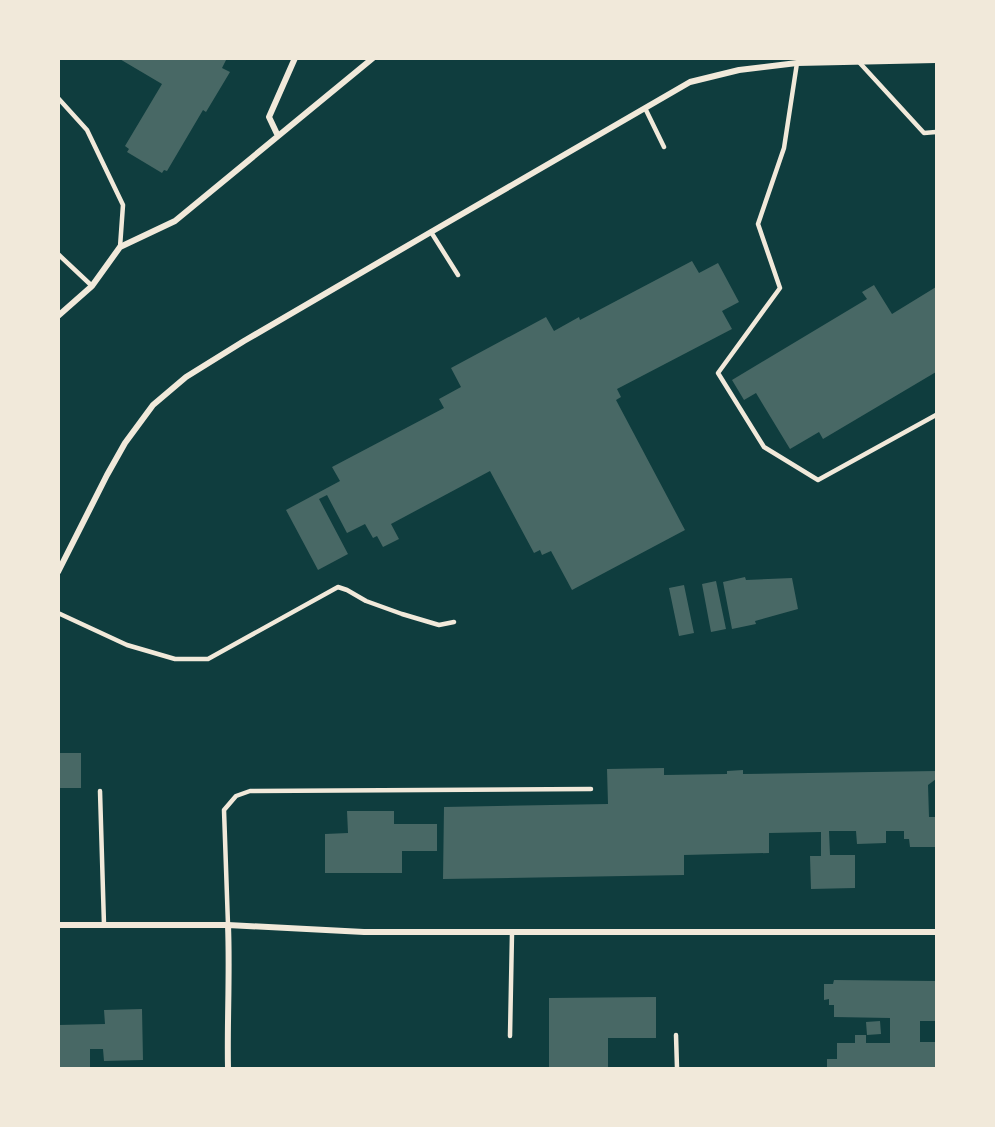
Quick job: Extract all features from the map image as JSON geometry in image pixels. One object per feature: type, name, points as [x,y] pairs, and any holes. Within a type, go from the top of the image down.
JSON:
[{"type":"street","points":[[278,136],[269,117],[295,58]]},
{"type":"street","points":[[58,316],[92,286],[120,248],[175,221],[374,58]]},
{"type":"street","points":[[58,572],[125,443],[153,405],[195,371],[431,232],[690,82],[739,70],[797,63],[881,59],[936,60]]},
{"type":"street","points":[[58,925],[228,925],[364,932],[936,932]]},
{"type":"street","points":[[228,925],[228,1068]]},
{"type":"lane","points":[[858,61],[924,133],[936,132]]},
{"type":"lane","points":[[797,63],[784,148],[758,224],[780,288],[718,373],[764,447],[818,480],[936,415]]},
{"type":"lane","points":[[58,98],[87,130],[123,205],[120,248]]},
{"type":"lane","points":[[645,108],[664,147]]},
{"type":"lane","points":[[431,232],[458,275]]},
{"type":"lane","points":[[58,254],[92,286]]},
{"type":"lane","points":[[58,613],[127,645],[175,659],[208,659],[338,587],[366,601],[402,614],[439,625],[454,622]]},
{"type":"lane","points":[[228,925],[224,810],[236,796],[250,791],[591,789]]},
{"type":"lane","points":[[100,791],[104,925]]},
{"type":"lane","points":[[510,1036],[512,933]]},
{"type":"lane","points":[[676,1035],[677,1068]]},
{"type":"building","points":[[118,58],[227,58],[222,68],[230,72],[206,112],[203,110],[167,171],[164,170],[162,173],[127,152],[129,149],[125,146],[162,84]]},
{"type":"building","points":[[692,261],[699,273],[718,263],[739,302],[722,311],[732,329],[617,389],[621,397],[616,400],[685,530],[572,590],[551,551],[542,555],[540,550],[534,553],[490,471],[391,524],[399,539],[383,547],[377,536],[373,538],[365,524],[347,533],[327,495],[319,499],[348,554],[318,570],[286,510],[340,481],[332,467],[444,408],[439,399],[461,387],[451,368],[546,317],[554,331],[579,317],[580,320]]},
{"type":"building","points":[[874,285],[892,314],[936,287],[936,372],[823,439],[819,432],[790,449],[756,393],[744,400],[732,380],[867,299],[862,292]]},
{"type":"building","points":[[745,577],[746,580],[792,578],[798,609],[755,621],[756,624],[732,629],[723,582]]},
{"type":"building","points":[[716,581],[726,629],[711,632],[702,584]]},
{"type":"building","points":[[684,585],[694,633],[679,636],[669,588]]},
{"type":"building","points":[[58,753],[81,753],[81,788],[58,788]]},
{"type":"building","points":[[664,768],[664,775],[727,774],[727,771],[743,770],[743,774],[936,771],[936,779],[928,785],[929,817],[936,817],[936,847],[910,847],[909,839],[904,839],[904,831],[886,831],[886,843],[857,844],[856,831],[829,831],[830,855],[855,855],[855,888],[811,889],[810,856],[821,856],[821,832],[769,833],[769,853],[684,855],[684,875],[443,879],[444,807],[608,804],[607,769]]},
{"type":"building","points":[[347,811],[394,811],[394,824],[437,824],[437,851],[402,851],[402,873],[325,873],[325,834],[348,833]]},
{"type":"building","points":[[834,980],[936,981],[935,1021],[920,1021],[920,1042],[936,1042],[936,1068],[827,1068],[827,1059],[837,1059],[837,1043],[855,1043],[855,1035],[866,1035],[866,1043],[890,1043],[890,1018],[834,1017],[834,1005],[829,1005],[829,999],[824,1000],[824,984],[833,984]]},
{"type":"building","points":[[656,997],[656,1038],[608,1038],[608,1068],[549,1068],[549,998]]},
{"type":"building","points":[[142,1009],[143,1060],[104,1061],[103,1049],[90,1049],[90,1068],[58,1068],[58,1025],[105,1024],[104,1010]]},
{"type":"building","points":[[880,1021],[881,1034],[867,1035],[866,1022]]}]
